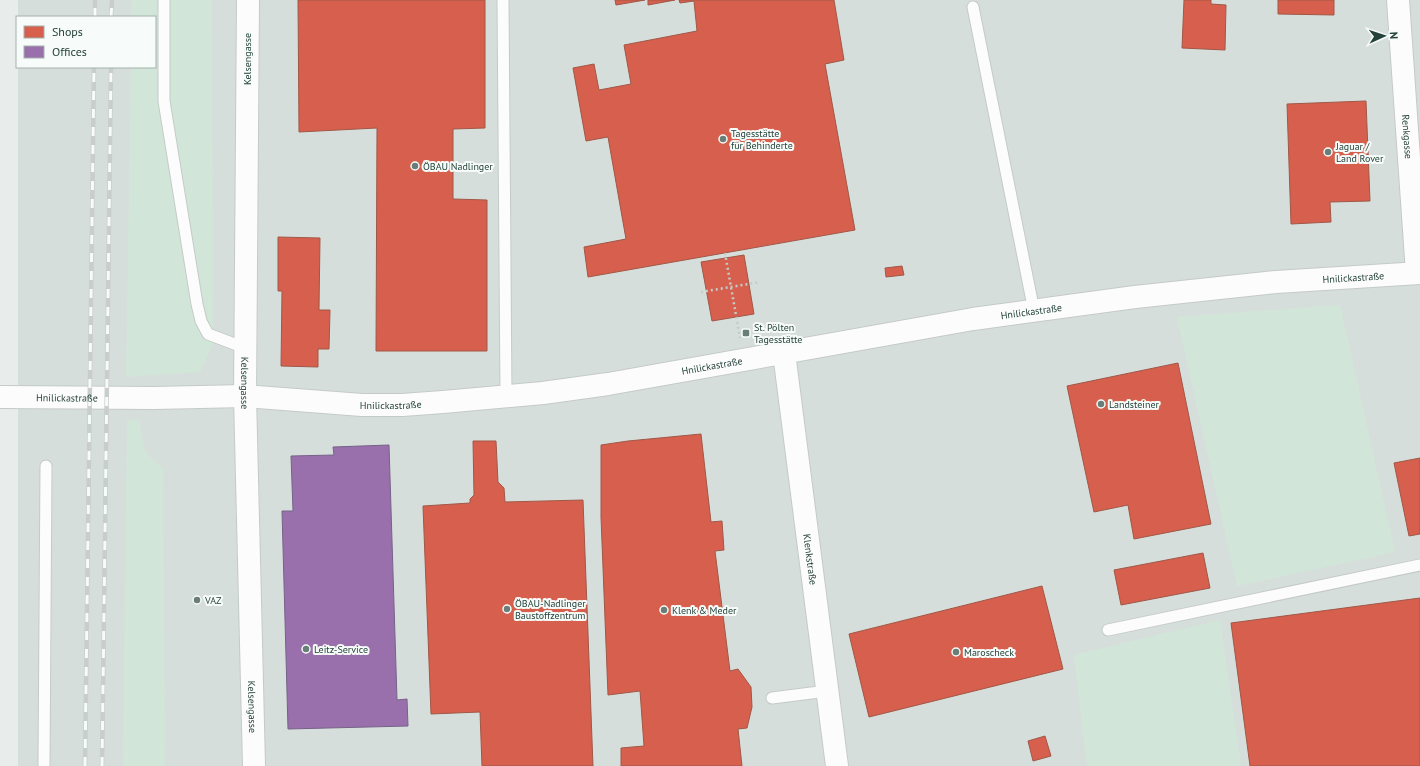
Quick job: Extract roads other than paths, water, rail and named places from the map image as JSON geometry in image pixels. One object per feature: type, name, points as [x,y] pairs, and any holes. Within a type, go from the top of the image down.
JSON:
[{"type":"street","name":"Kelsengasse","points":[[248,0],[245,396],[254,766]]},
{"type":"street","name":"Renkgasse","points":[[1398,0],[1418,273]]},
{"type":"street","name":"Hnilickastraße","points":[[0,397],[154,398],[245,396],[362,405],[423,404],[608,384],[973,319],[1135,296],[1276,282],[1418,273]]},
{"type":"street","name":"Klenkstraße","points":[[784,353],[837,766]]},
{"type":"lane","points":[[164,0],[164,102],[197,304],[201,321],[208,334],[245,348]]},
{"type":"lane","points":[[503,0],[506,396]]},
{"type":"lane","points":[[973,7],[1034,311]]},
{"type":"lane","points":[[44,766],[46,466]]},
{"type":"lane","points":[[1108,630],[1420,565]]},
{"type":"lane","points":[[772,698],[827,691]]},
{"type":"railway","points":[[95,0],[95,16]]},
{"type":"railway","points":[[111,16],[112,0]]},
{"type":"railway","points":[[85,766],[94,68]]},
{"type":"railway","points":[[102,766],[111,68]]},
{"type":"place","name":"Tagesstätte für Behinderte","points":[[723,139]]},
{"type":"place","name":"Jaguar / Land Rover","points":[[1328,152]]},
{"type":"place","name":"ÖBAU Nadlinger","points":[[415,166]]},
{"type":"place","name":"St. Pölten Tagesstätte","points":[[746,333]]},
{"type":"place","name":"Landsteiner","points":[[1101,404]]},
{"type":"place","name":"VAZ","points":[[197,600]]},
{"type":"place","name":"ÖBAU-Nadlinger Baustoffzentrum","points":[[507,609]]},
{"type":"place","name":"Klenk & Meder","points":[[664,610]]},
{"type":"place","name":"Leitz-Service","points":[[306,649]]},
{"type":"place","name":"Maroscheck","points":[[956,652]]}]
